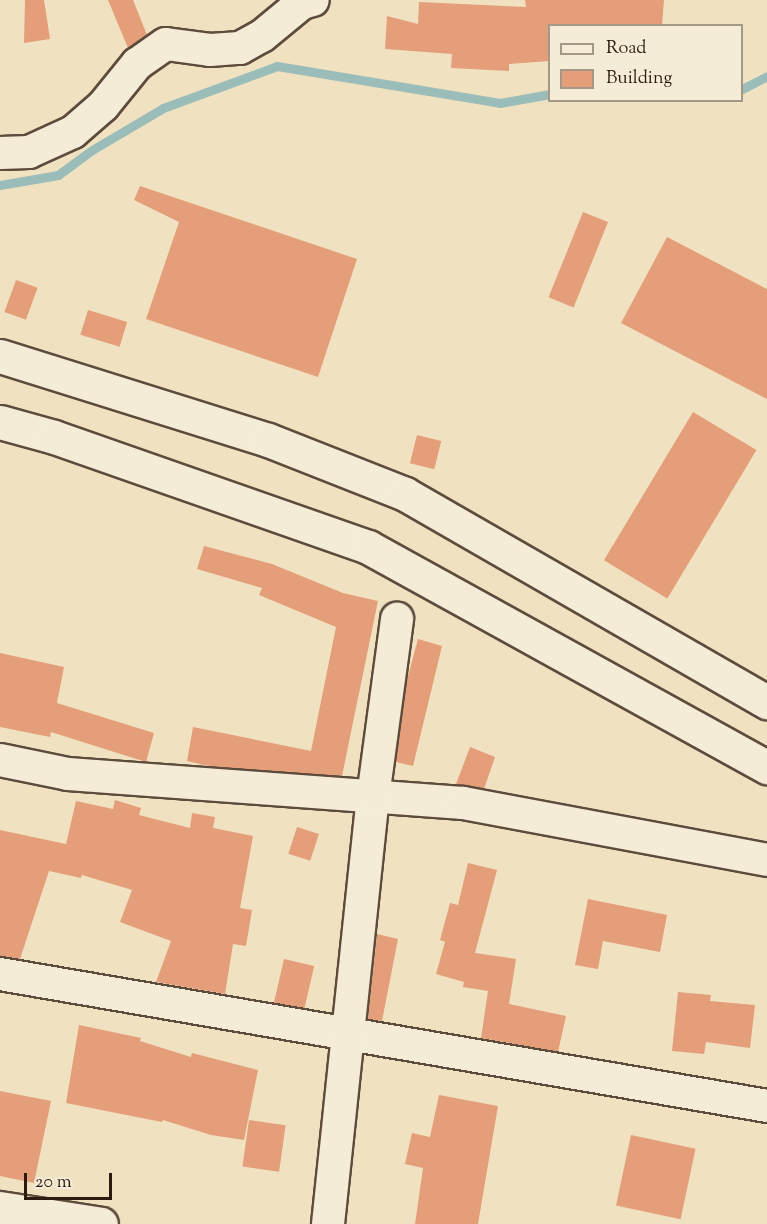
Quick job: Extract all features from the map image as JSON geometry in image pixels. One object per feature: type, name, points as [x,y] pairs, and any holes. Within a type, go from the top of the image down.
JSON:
[{"type":"main road","points":[[0,356],[268,440],[405,495],[767,702]]},
{"type":"main road","points":[[0,422],[54,437],[368,547],[767,767]]},
{"type":"street","points":[[0,153],[29,152],[73,132],[103,106],[137,64],[166,44],[210,50],[240,48],[262,36],[302,3],[313,0]]},
{"type":"street","points":[[328,1224],[373,797],[397,619]]},
{"type":"street","points":[[0,760],[68,774],[463,803],[767,860]]},
{"type":"street","points":[[0,974],[767,1106]]},
{"type":"street","points":[[0,1208],[102,1224]]},
{"type":"building","points":[[25,0],[44,0],[50,39],[24,43]]},
{"type":"building","points":[[108,0],[133,0],[147,35],[128,48]]},
{"type":"building","points":[[525,0],[664,0],[662,24],[548,24],[548,61],[509,64],[509,71],[451,68],[452,54],[385,49],[387,16],[418,24],[419,2],[526,7]]},
{"type":"building","points":[[140,186],[357,259],[318,377],[146,319],[179,222],[134,200]]},
{"type":"building","points":[[583,212],[608,222],[574,307],[549,297]]},
{"type":"building","points":[[667,237],[767,289],[767,399],[621,323]]},
{"type":"building","points":[[16,280],[38,288],[26,320],[4,312]]},
{"type":"building","points":[[88,310],[127,322],[120,347],[80,335]]},
{"type":"building","points":[[693,412],[756,450],[667,598],[604,560]]},
{"type":"building","points":[[417,435],[441,441],[434,469],[410,463]]},
{"type":"building","points":[[204,546],[272,564],[343,593],[378,601],[342,776],[213,767],[187,761],[193,727],[311,751],[336,627],[259,595],[262,588],[197,569]]},
{"type":"building","points":[[418,639],[442,646],[413,766],[396,762],[407,680]]},
{"type":"building","points":[[0,653],[64,667],[57,703],[154,733],[146,762],[51,732],[50,737],[0,727]]},
{"type":"building","points":[[470,747],[495,757],[484,789],[456,784]]},
{"type":"building","points":[[115,800],[141,808],[139,815],[190,828],[192,813],[215,817],[213,828],[253,836],[240,908],[252,910],[246,946],[233,944],[225,994],[156,982],[171,941],[120,922],[132,890],[82,875],[81,878],[49,871],[20,959],[0,956],[0,830],[66,844],[76,801],[113,809]]},
{"type":"building","points":[[297,827],[319,834],[310,861],[288,854]]},
{"type":"building","points":[[468,863],[497,870],[475,953],[516,959],[509,1004],[566,1016],[558,1052],[481,1038],[488,991],[463,987],[464,982],[436,974],[445,942],[440,940],[450,903],[458,905]]},
{"type":"building","points":[[588,899],[667,915],[660,952],[603,941],[598,969],[575,965]]},
{"type":"building","points":[[377,934],[398,939],[382,1021],[368,1019]]},
{"type":"building","points":[[284,959],[314,966],[304,1010],[274,1003]]},
{"type":"building","points":[[678,992],[711,995],[710,1001],[755,1005],[750,1048],[706,1042],[704,1054],[672,1051]]},
{"type":"building","points":[[79,1025],[141,1038],[140,1041],[191,1057],[192,1053],[258,1070],[244,1140],[211,1135],[163,1120],[162,1122],[66,1103]]},
{"type":"building","points":[[0,1091],[51,1101],[34,1183],[0,1176]]},
{"type":"building","points":[[439,1095],[498,1106],[478,1224],[415,1224],[423,1168],[405,1164],[412,1133],[430,1137]]},
{"type":"building","points":[[249,1120],[286,1125],[279,1172],[242,1167]]},
{"type":"building","points":[[631,1135],[696,1149],[681,1219],[616,1205]]},
{"type":"waterway","points":[[0,185],[58,175],[92,150],[163,108],[277,66],[500,103],[548,94]]},
{"type":"waterway","points":[[743,88],[767,76]]}]
